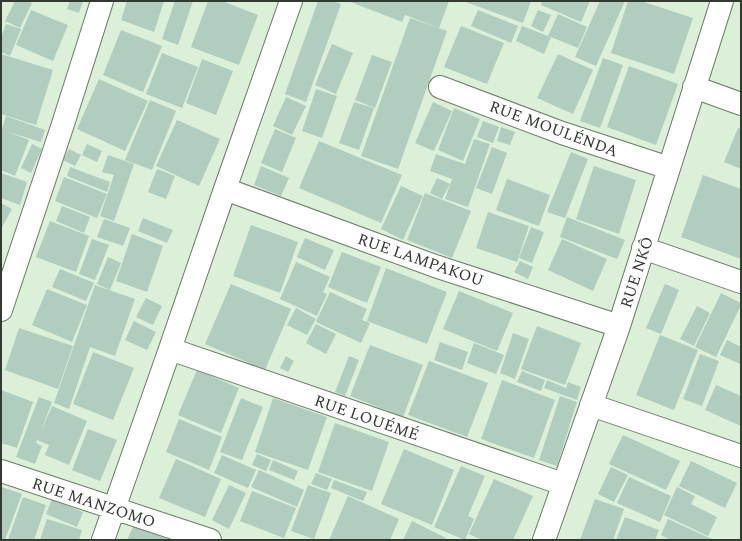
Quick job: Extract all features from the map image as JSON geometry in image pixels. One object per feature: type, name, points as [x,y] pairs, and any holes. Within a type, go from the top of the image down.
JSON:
[{"type":"street","points":[[1,310],[102,1]]},
{"type":"street","points":[[103,540],[291,1]]},
{"type":"street","name":"RUE NKÔ","points":[[544,540],[619,326],[722,1]]},
{"type":"street","name":"RUE MOULÉNDA","points":[[440,87],[562,133],[669,168]]},
{"type":"street","points":[[694,88],[741,104]]},
{"type":"street","name":"RUE LAMPAKOU","points":[[225,189],[435,266],[619,326]]},
{"type":"street","points":[[643,248],[741,282]]},
{"type":"street","name":"RUE LOUÉMÉ","points":[[170,350],[563,484]]},
{"type":"street","points":[[591,405],[741,456]]},
{"type":"street","name":"RUE MANZOMO","points":[[1,472],[210,540]]},
{"type":"building","points":[[15,1],[28,1],[32,3],[20,28],[5,21]]},
{"type":"building","points":[[70,1],[83,1],[79,13],[67,9]]},
{"type":"building","points":[[127,1],[164,1],[154,32],[121,20]]},
{"type":"building","points":[[175,1],[193,1],[178,45],[162,39]]},
{"type":"building","points":[[208,1],[222,1],[258,15],[239,65],[191,47]]},
{"type":"building","points":[[318,1],[333,1],[341,4],[306,102],[285,94]]},
{"type":"building","points":[[348,1],[449,1],[439,28],[405,15],[402,22]]},
{"type":"building","points":[[463,1],[531,1],[523,23]]},
{"type":"building","points":[[542,1],[590,1],[581,22],[541,5]]},
{"type":"building","points":[[600,1],[625,1],[596,66],[575,57]]},
{"type":"building","points":[[628,1],[641,1],[693,18],[674,74],[611,53]]},
{"type":"building","points":[[31,10],[68,25],[53,61],[16,45]]},
{"type":"building","points":[[478,10],[518,26],[511,43],[471,26]]},
{"type":"building","points":[[538,10],[551,15],[543,32],[531,26]]},
{"type":"building","points":[[558,14],[587,27],[578,48],[551,37],[544,54],[516,41],[522,26],[548,36]]},
{"type":"building","points":[[410,18],[447,31],[398,169],[361,156]]},
{"type":"building","points":[[6,24],[21,29],[10,56],[1,52],[1,37]]},
{"type":"building","points":[[461,26],[504,43],[487,84],[444,67]]},
{"type":"building","points":[[121,30],[162,46],[143,92],[103,75]]},
{"type":"building","points":[[332,44],[353,53],[336,94],[315,85]]},
{"type":"building","points":[[162,53],[198,67],[182,108],[146,94]]},
{"type":"building","points":[[1,54],[53,70],[36,125],[1,114]]},
{"type":"building","points":[[558,54],[593,70],[573,114],[537,98]]},
{"type":"building","points":[[372,55],[392,62],[375,108],[355,100]]},
{"type":"building","points":[[603,58],[623,65],[600,128],[580,121]]},
{"type":"building","points":[[202,59],[233,71],[216,115],[186,103]]},
{"type":"building","points":[[629,66],[678,84],[656,145],[607,127]]},
{"type":"building","points":[[99,79],[148,101],[125,151],[77,129]]},
{"type":"building","points":[[316,89],[337,96],[322,138],[302,131]]},
{"type":"building","points":[[286,97],[306,106],[292,135],[273,126]]},
{"type":"building","points":[[150,100],[176,111],[152,170],[125,160]]},
{"type":"building","points":[[354,102],[374,108],[359,150],[339,143]]},
{"type":"building","points":[[433,102],[452,111],[434,151],[415,143]]},
{"type":"building","points":[[454,108],[480,119],[463,161],[438,150]]},
{"type":"building","points":[[6,116],[45,130],[41,142],[8,132],[29,140],[15,176],[1,170],[1,129]]},
{"type":"building","points":[[177,120],[220,139],[199,186],[156,166]]},
{"type":"building","points":[[483,121],[499,127],[493,143],[477,137]]},
{"type":"building","points":[[501,127],[515,132],[510,145],[497,141]]},
{"type":"building","points":[[738,128],[741,129],[741,169],[724,162]]},
{"type":"building","points":[[275,129],[296,138],[282,172],[261,163]]},
{"type":"building","points":[[474,139],[490,144],[468,207],[445,199],[452,179],[430,171],[436,154],[465,164]]},
{"type":"building","points":[[319,141],[402,175],[381,223],[299,188]]},
{"type":"building","points":[[32,144],[42,149],[31,173],[21,168]]},
{"type":"building","points":[[87,144],[102,151],[97,162],[82,155]]},
{"type":"building","points":[[492,147],[507,153],[492,194],[476,188]]},
{"type":"building","points":[[69,149],[81,155],[75,166],[63,160]]},
{"type":"building","points":[[571,152],[588,159],[565,218],[547,212]]},
{"type":"building","points":[[108,155],[134,164],[114,221],[100,216],[114,175],[102,172]]},
{"type":"building","points":[[261,166],[289,178],[281,196],[254,185]]},
{"type":"building","points":[[594,166],[636,180],[619,234],[576,219]]},
{"type":"building","points":[[70,167],[110,182],[107,192],[67,176]]},
{"type":"building","points":[[157,169],[175,176],[166,199],[148,192]]},
{"type":"building","points":[[1,173],[27,182],[20,205],[1,198]]},
{"type":"building","points":[[703,175],[741,189],[741,259],[681,237]]},
{"type":"building","points":[[64,177],[107,194],[97,218],[55,201]]},
{"type":"building","points":[[437,178],[450,184],[442,199],[430,193]]},
{"type":"building","points":[[507,179],[550,195],[539,226],[496,210]]},
{"type":"building","points":[[401,186],[423,196],[403,240],[381,229]]},
{"type":"building","points":[[425,193],[471,211],[452,258],[407,240]]},
{"type":"building","points":[[1,203],[12,209],[1,229]]},
{"type":"building","points":[[62,206],[90,217],[84,233],[56,221]]},
{"type":"building","points":[[488,212],[529,226],[517,262],[476,248]]},
{"type":"building","points":[[567,217],[625,240],[617,259],[560,237]]},
{"type":"building","points":[[143,218],[173,230],[167,243],[138,231]]},
{"type":"building","points":[[104,219],[130,228],[123,246],[97,237]]},
{"type":"building","points":[[50,221],[89,236],[76,272],[36,257]]},
{"type":"building","points":[[251,225],[298,242],[280,293],[233,276]]},
{"type":"building","points":[[531,227],[544,232],[532,263],[519,258]]},
{"type":"building","points":[[132,234],[163,246],[147,292],[116,281]]},
{"type":"building","points":[[305,238],[334,250],[325,270],[297,257]]},
{"type":"building","points":[[92,239],[109,245],[95,280],[79,274]]},
{"type":"building","points":[[562,239],[607,259],[593,291],[548,270]]},
{"type":"building","points":[[342,252],[381,267],[367,303],[328,287]]},
{"type":"building","points":[[108,257],[121,263],[110,290],[97,284]]},
{"type":"building","points":[[520,261],[533,267],[528,279],[514,272]]},
{"type":"building","points":[[296,262],[330,277],[323,292],[327,294],[317,316],[280,299]]},
{"type":"building","points":[[386,268],[447,292],[427,344],[367,321]]},
{"type":"building","points":[[60,269],[94,283],[86,301],[52,287]]},
{"type":"building","points":[[231,284],[291,309],[265,370],[205,344]]},
{"type":"building","points":[[665,284],[679,290],[661,334],[646,328]]},
{"type":"building","points":[[95,285],[135,299],[115,356],[90,347],[69,409],[54,403]]},
{"type":"building","points":[[47,289],[87,305],[72,342],[32,325]]},
{"type":"building","points":[[459,291],[513,313],[497,351],[443,329]]},
{"type":"building","points":[[330,292],[367,309],[362,320],[370,323],[361,343],[316,322]]},
{"type":"building","points":[[721,293],[741,303],[741,305],[716,357],[695,347]]},
{"type":"building","points":[[146,298],[162,306],[153,325],[136,317]]},
{"type":"building","points":[[697,306],[710,313],[694,346],[680,339]]},
{"type":"building","points":[[296,308],[316,319],[307,335],[287,325]]},
{"type":"building","points":[[134,321],[156,332],[147,350],[125,340]]},
{"type":"building","points":[[316,324],[336,334],[326,354],[306,343]]},
{"type":"building","points":[[537,326],[581,343],[565,385],[521,369]]},
{"type":"building","points":[[19,328],[73,346],[58,389],[5,370]]},
{"type":"building","points":[[513,333],[529,339],[515,379],[500,373]]},
{"type":"building","points":[[660,335],[698,350],[674,410],[636,395]]},
{"type":"building","points":[[727,340],[741,347],[740,364],[720,355]]},
{"type":"building","points":[[440,342],[468,352],[462,370],[434,360]]},
{"type":"building","points":[[474,343],[504,355],[496,374],[467,363]]},
{"type":"building","points":[[370,345],[423,365],[403,417],[350,396]]},
{"type":"building","points":[[93,352],[134,368],[113,420],[73,404]]},
{"type":"building","points":[[700,354],[719,361],[702,406],[683,399]]},
{"type":"building","points":[[286,356],[294,361],[288,372],[280,368]]},
{"type":"building","points":[[349,356],[359,360],[345,396],[335,392]]},
{"type":"building","points":[[429,361],[488,383],[467,437],[408,415]]},
{"type":"building","points":[[197,370],[239,388],[221,433],[178,415]]},
{"type":"building","points":[[522,371],[545,380],[541,391],[517,382]]},
{"type":"building","points":[[502,380],[555,400],[534,458],[481,439]]},
{"type":"building","points":[[547,380],[566,388],[568,382],[581,387],[577,400],[544,388]]},
{"type":"building","points":[[716,385],[741,396],[741,426],[705,410]]},
{"type":"building","points":[[1,390],[33,402],[17,448],[1,443]]},
{"type":"building","points":[[560,396],[577,402],[557,466],[539,460]]},
{"type":"building","points":[[39,397],[52,402],[40,434],[52,406],[87,421],[69,465],[45,455],[49,445],[37,440],[36,443],[42,446],[35,464],[16,457]]},
{"type":"building","points":[[241,398],[263,407],[242,460],[220,452]]},
{"type":"building","points":[[273,398],[327,417],[308,470],[255,452]]},
{"type":"building","points":[[179,419],[222,437],[209,470],[166,452]]},
{"type":"building","points":[[335,423],[389,442],[372,491],[318,472]]},
{"type":"building","points":[[88,429],[117,440],[100,481],[72,470]]},
{"type":"building","points":[[623,435],[680,461],[666,490],[609,464]]},
{"type":"building","points":[[404,449],[454,470],[432,525],[381,504]]},
{"type":"building","points":[[257,454],[271,460],[266,471],[252,465]]},
{"type":"building","points":[[222,455],[256,470],[248,488],[214,473]]},
{"type":"building","points":[[176,459],[221,479],[205,517],[159,498]]},
{"type":"building","points":[[273,460],[298,471],[294,480],[269,470]]},
{"type":"building","points":[[691,461],[737,483],[725,508],[679,486]]},
{"type":"building","points":[[461,466],[485,476],[468,516],[474,519],[465,540],[434,527]]},
{"type":"building","points":[[611,467],[628,475],[614,502],[598,494]]},
{"type":"building","points":[[259,470],[304,490],[297,507],[251,487]]},
{"type":"building","points":[[316,473],[332,479],[327,490],[311,484]]},
{"type":"building","points":[[629,477],[671,496],[660,522],[617,503]]},
{"type":"building","points":[[494,479],[533,496],[513,540],[482,540],[469,534]]},
{"type":"building","points":[[334,480],[367,492],[363,501],[331,488]]},
{"type":"building","points":[[229,485],[246,493],[229,529],[212,520]]},
{"type":"building","points":[[308,485],[331,493],[314,539],[291,531]]},
{"type":"building","points":[[2,487],[22,494],[5,540],[1,540]]},
{"type":"building","points":[[677,487],[695,496],[691,504],[717,517],[708,536],[664,515]]},
{"type":"building","points":[[252,491],[296,508],[284,538],[240,521]]},
{"type":"building","points":[[348,496],[399,519],[390,540],[329,540]]},
{"type":"building","points":[[23,497],[46,505],[34,540],[8,540]]},
{"type":"building","points":[[52,499],[83,512],[77,527],[46,514]]},
{"type":"building","points":[[595,499],[624,509],[613,540],[580,540]]},
{"type":"building","points":[[625,517],[659,530],[655,540],[616,540]]},
{"type":"building","points":[[47,519],[82,530],[79,540],[40,540]]},
{"type":"building","points":[[668,519],[714,540],[671,540],[661,535]]},
{"type":"building","points":[[412,521],[446,538],[445,540],[403,540]]},
{"type":"building","points":[[134,525],[169,540],[127,540]]}]
